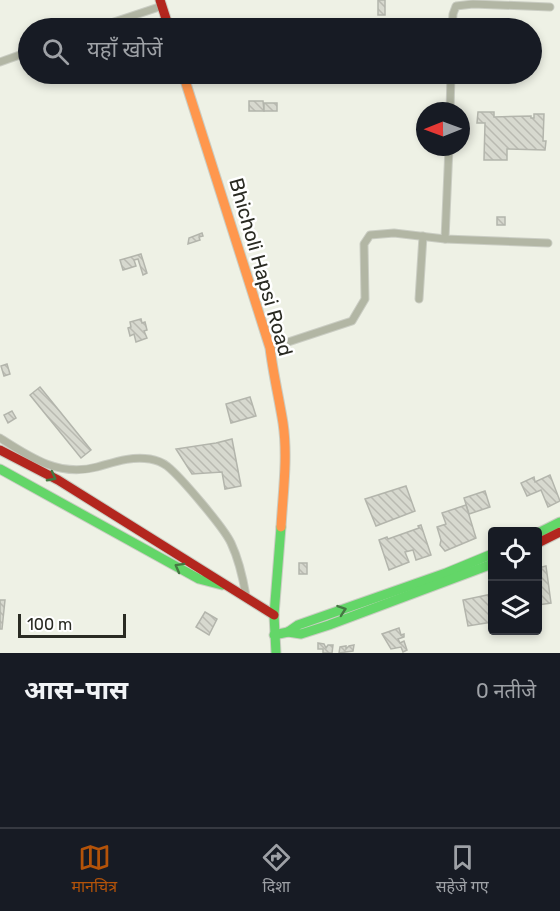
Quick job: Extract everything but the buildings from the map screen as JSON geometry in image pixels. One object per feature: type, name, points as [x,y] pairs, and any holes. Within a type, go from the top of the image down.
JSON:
[{"type":"street","points":[[122,18],[161,3],[166,18]]},
{"type":"street","points":[[453,18],[456,3],[550,7]]},
{"type":"street","points":[[0,62],[18,56]]},
{"type":"street","name":"Bhicholi Hapsi Road","points":[[186,84],[270,348],[283,424],[285,472],[274,615],[274,651]]},
{"type":"street","points":[[450,102],[451,84]]},
{"type":"street","points":[[446,239],[449,156]]},
{"type":"street","points":[[270,348],[352,321],[364,299],[364,244],[370,235],[394,233],[446,239],[548,243]]},
{"type":"street","points":[[418,299],[423,236]]},
{"type":"street","points":[[0,438],[54,468],[67,471],[94,468],[128,458],[152,459],[166,465],[231,541],[242,571],[246,596]]},
{"type":"street","points":[[0,450],[58,480],[274,615]]},
{"type":"street","points":[[0,469],[199,579],[233,588]]},
{"type":"street","points":[[542,531],[560,522]]},
{"type":"street","points":[[542,541],[560,532]]},
{"type":"street","points":[[288,632],[298,625],[446,573],[488,556]]},
{"type":"street","points":[[274,634],[288,632],[301,634],[488,565]]},
{"type":"traffic: fast","points":[[0,469],[199,579],[222,585]]},
{"type":"traffic: fast","points":[[542,531],[560,522]]},
{"type":"traffic: fast","points":[[276,653],[274,615],[281,527]]},
{"type":"traffic: fast","points":[[288,632],[298,625],[446,573],[488,556]]},
{"type":"traffic: fast","points":[[274,635],[288,632],[301,634],[329,625],[488,565]]},
{"type":"traffic: slow","points":[[186,84],[270,348],[283,423],[285,449],[281,527]]},
{"type":"traffic: jam","points":[[160,0],[166,18]]},
{"type":"traffic: jam","points":[[0,450],[58,480],[274,615]]},
{"type":"traffic: jam","points":[[542,541],[560,532]]}]
